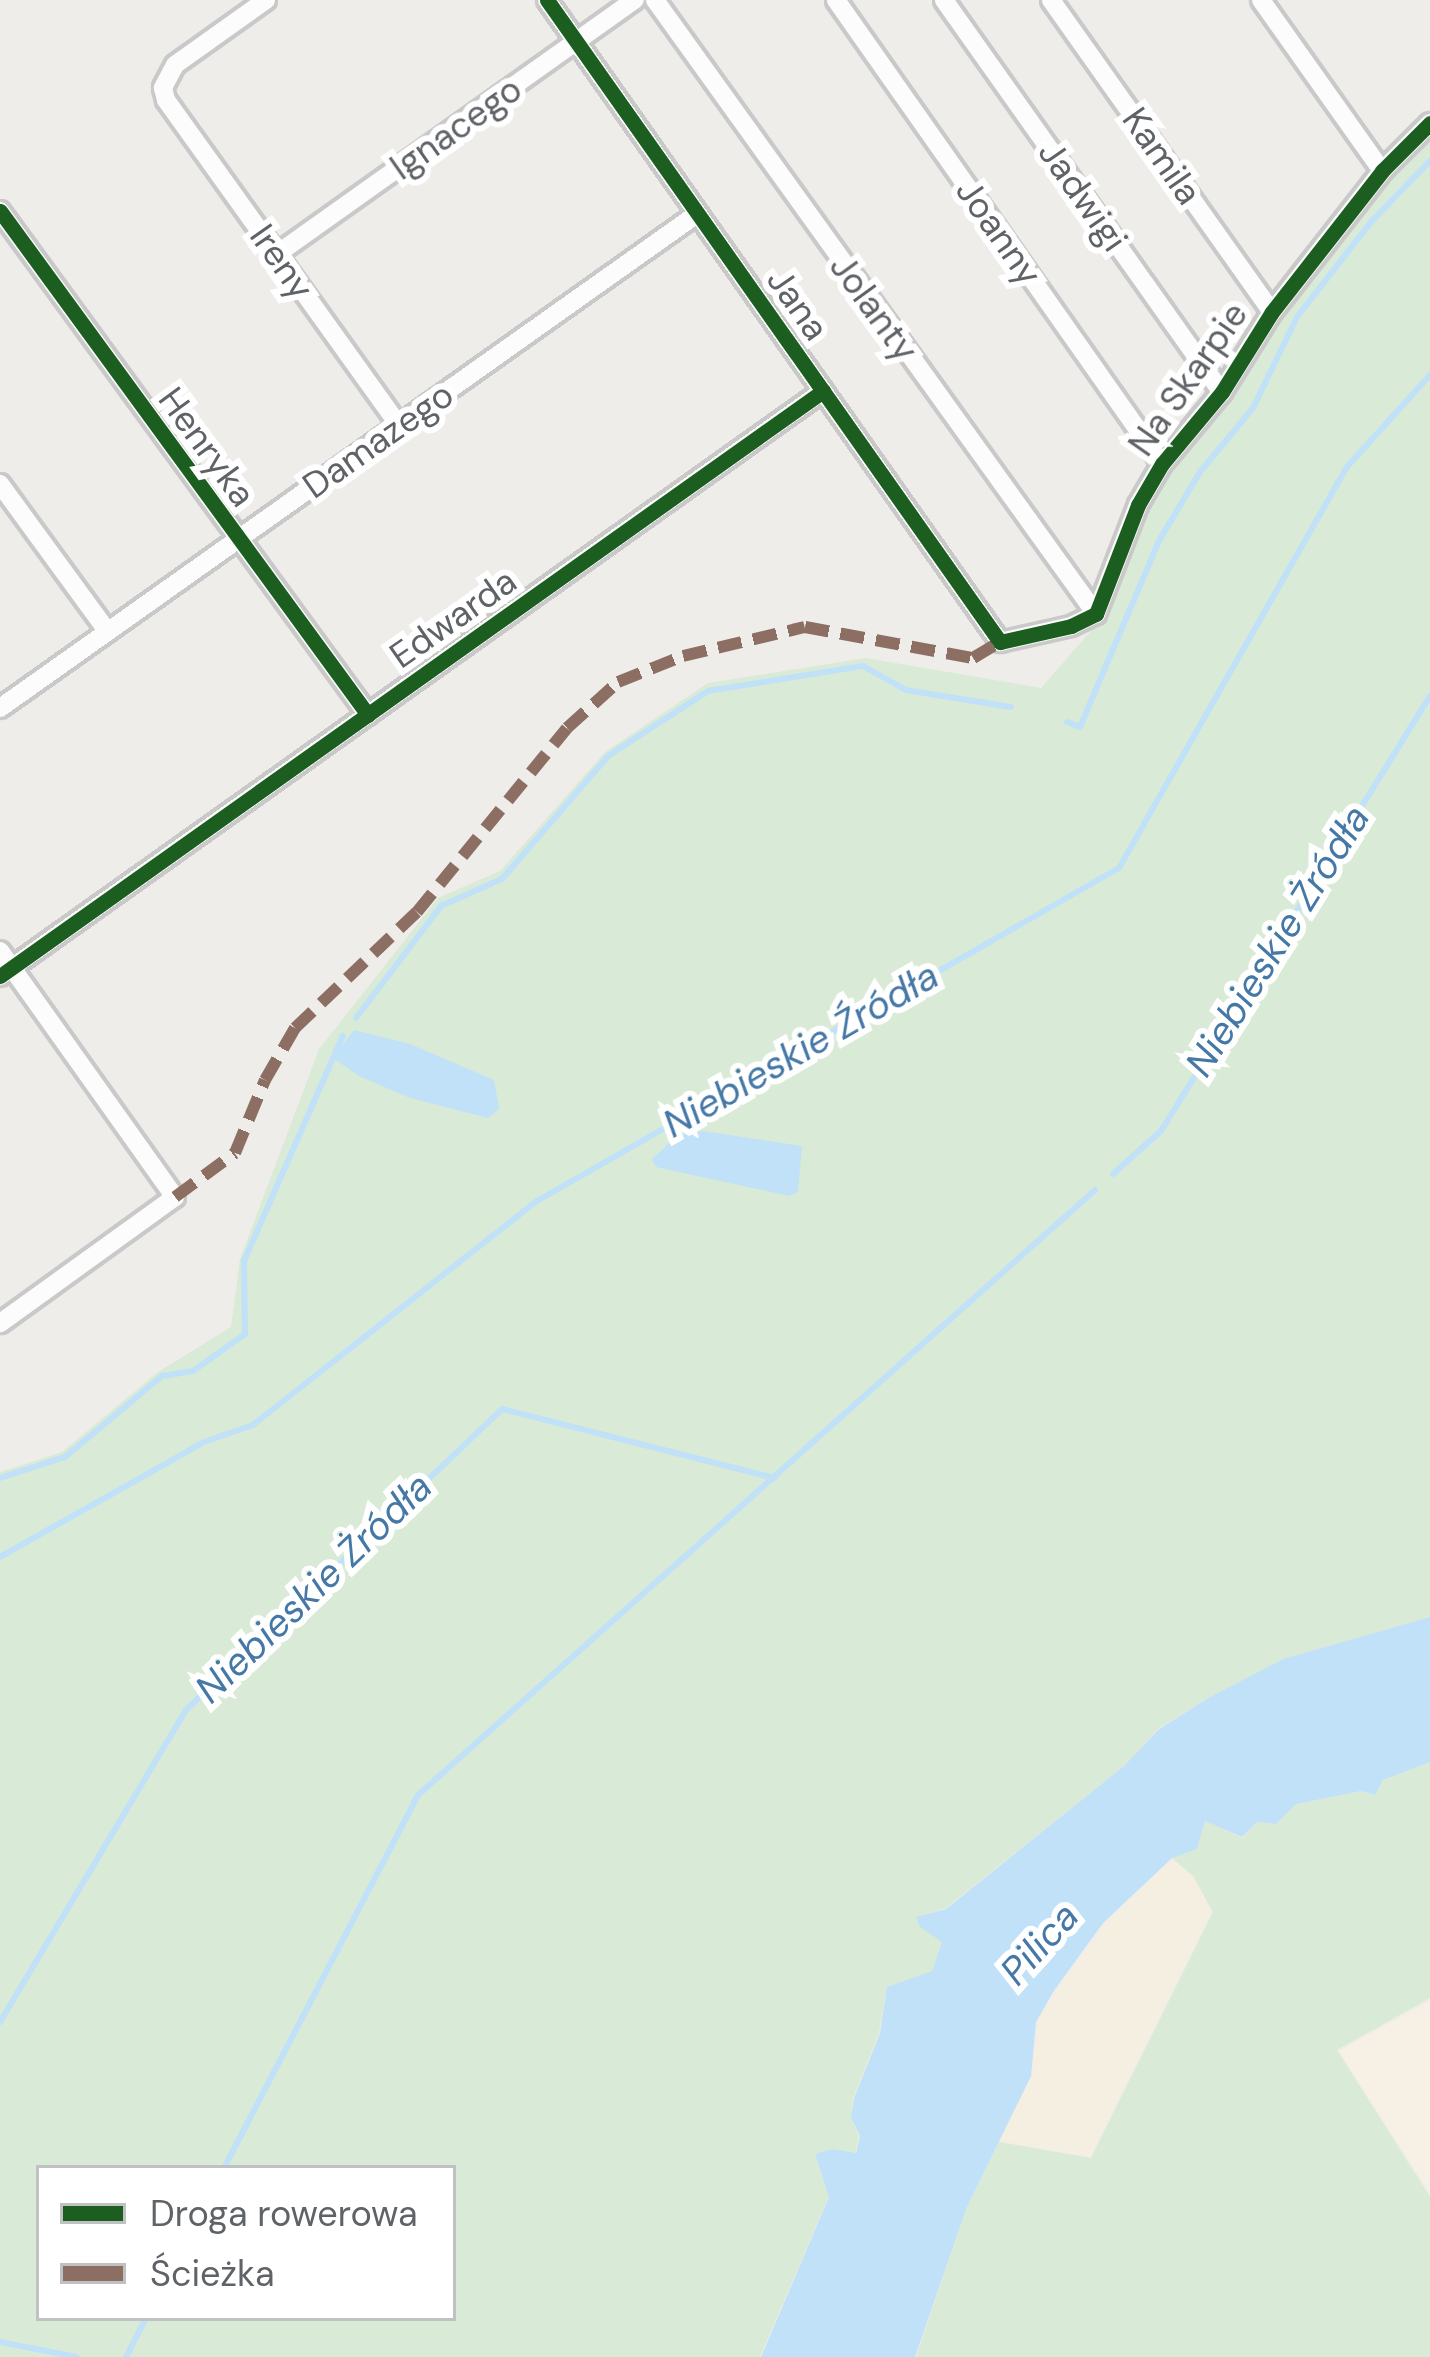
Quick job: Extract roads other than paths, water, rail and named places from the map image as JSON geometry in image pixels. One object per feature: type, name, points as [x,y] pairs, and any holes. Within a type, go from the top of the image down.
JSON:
[{"type":"street","name":"Ireny","points":[[266,0],[175,65],[163,88],[166,100],[398,424]]},
{"type":"street","name":"Jana","points":[[548,0],[1000,642],[1070,626],[1096,614]]},
{"type":"street","name":"Ignacego","points":[[277,254],[635,0]]},
{"type":"street","name":"Jolanty","points":[[655,0],[1096,614]]},
{"type":"street","name":"Joanny","points":[[836,0],[1162,464]]},
{"type":"street","name":"Jadwigi","points":[[944,0],[1222,392]]},
{"type":"street","name":"Kamila","points":[[1051,0],[1272,312]]},
{"type":"street","points":[[1261,0],[1382,171]]},
{"type":"street","name":"Na Skarpie","points":[[1096,614],[1138,505],[1162,464],[1222,392],[1272,312],[1382,171],[1430,123]]},
{"type":"street","name":"Henryka","points":[[0,211],[368,716]]},
{"type":"street","name":"Damazego","points":[[0,708],[697,214]]},
{"type":"street","name":"Edwarda","points":[[4,965],[368,716],[823,391]]},
{"type":"street","points":[[0,484],[107,632]]},
{"type":"street","points":[[0,1324],[175,1197],[4,965]]},
{"type":"water","points":[[354,1030],[410,1044],[494,1080],[499,1109],[488,1118],[410,1098],[359,1076],[333,1058]]},
{"type":"water","points":[[703,1131],[802,1146],[798,1192],[789,1196],[656,1167],[652,1159],[678,1135]]},
{"type":"water","name":"Pilica","points":[[1430,1617],[1430,1762],[1383,1780],[1375,1795],[1361,1791],[1296,1804],[1276,1824],[1257,1822],[1242,1837],[1205,1821],[1197,1849],[1172,1858],[1103,1923],[1053,1992],[1036,2022],[1031,2076],[967,2207],[915,2357],[761,2357],[829,2197],[815,2154],[832,2149],[856,2153],[860,2136],[851,2118],[854,2098],[880,2033],[887,1987],[932,1971],[942,1942],[919,1926],[916,1917],[946,1909],[1124,1766],[1159,1729],[1210,1697],[1283,1659]]},
{"type":"waterway","points":[[1067,722],[1080,727],[1159,541],[1200,472],[1253,408],[1297,317],[1371,222],[1430,161]]},
{"type":"waterway","name":"Niebieskie Źródła","points":[[0,1557],[204,1442],[253,1425],[537,1201],[1119,868],[1346,468],[1430,375]]},
{"type":"waterway","points":[[356,1018],[441,906],[502,879],[608,756],[708,691],[863,666],[906,690],[1011,707]]},
{"type":"waterway","name":"Niebieskie Żródła","points":[[1113,1174],[1161,1131],[1430,696]]},
{"type":"waterway","points":[[0,1478],[65,1457],[162,1376],[193,1371],[245,1334],[244,1261],[343,1036]]},
{"type":"waterway","name":"Niebieskie Żródła","points":[[226,2165],[418,1795],[1095,1190]]},
{"type":"waterway","name":"Niebieskie Żródła","points":[[0,2022],[186,1710],[502,1409],[774,1478]]},
{"type":"waterway","name":"Niebieskie Żródła","points":[[126,2357],[144,2321]]},
{"type":"waterway","name":"Niebieskie Źródła","points":[[0,2342],[77,2357]]}]
